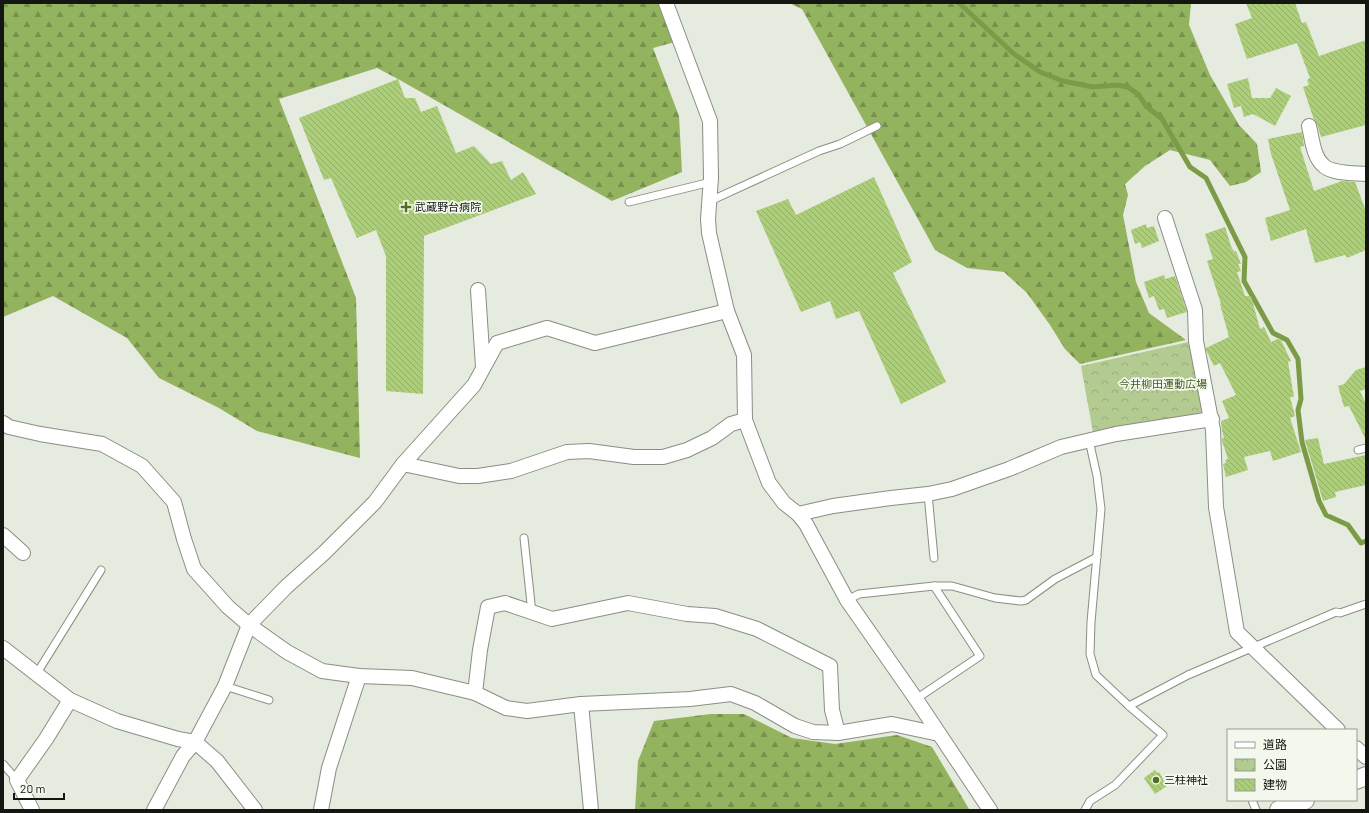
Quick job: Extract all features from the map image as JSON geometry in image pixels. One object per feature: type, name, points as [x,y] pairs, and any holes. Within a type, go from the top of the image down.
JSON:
[{"type":"street","points":[[666,3],[710,121],[711,182],[708,219],[709,233],[727,311],[744,355],[745,420],[769,483],[784,503],[798,514],[806,524],[847,600],[916,699],[990,810]]},
{"type":"street","points":[[1310,126],[1316,155],[1323,166],[1335,172],[1366,174]]},
{"type":"street","points":[[1165,218],[1195,310],[1196,341],[1212,419],[1216,507],[1237,632],[1337,729]]},
{"type":"street","points":[[478,290],[483,367]]},
{"type":"street","points":[[154,810],[183,756],[195,742],[225,686],[248,625],[375,502],[403,464],[474,386],[497,343],[547,328],[595,343],[727,311]]},
{"type":"street","points":[[798,514],[833,506],[928,494],[952,489],[1061,447],[1147,428],[1212,419]]},
{"type":"street","points":[[403,464],[459,476],[478,476],[511,471],[567,452],[589,451],[634,457],[663,457],[687,450],[712,438],[731,424],[745,420]]},
{"type":"street","points":[[3,423],[10,427],[40,434],[102,444],[142,466],[174,502],[194,569],[228,607],[248,625],[287,652],[322,671],[359,676],[412,678],[475,692],[506,708],[528,711],[580,704],[690,699],[731,694],[755,703],[801,728],[813,732],[838,733],[892,724],[939,734]]},
{"type":"street","points":[[6,544],[23,554]]},
{"type":"street","points":[[475,692],[480,650],[488,607],[505,603],[552,619],[628,603],[686,614],[715,616],[757,629],[830,666],[832,710],[838,733]]},
{"type":"street","points":[[3,648],[70,700],[117,721],[178,739],[195,742],[217,761],[255,810]]},
{"type":"street","points":[[321,810],[329,768],[359,676]]},
{"type":"street","points":[[31,810],[17,780],[46,739],[70,700]]},
{"type":"street","points":[[580,704],[591,810]]},
{"type":"street","points":[[1357,749],[1366,757]]},
{"type":"street","points":[[1283,809],[1303,801]]},
{"type":"lane","points":[[710,201],[819,150],[840,144],[877,126]]},
{"type":"lane","points":[[629,202],[711,182]]},
{"type":"lane","points":[[1085,810],[1090,801],[1115,785],[1163,735],[1096,675],[1090,654],[1101,509],[1097,476],[1089,440]]},
{"type":"lane","points":[[1358,450],[1366,448]]},
{"type":"lane","points":[[928,494],[934,558]]},
{"type":"lane","points":[[524,538],[532,613]]},
{"type":"lane","points":[[847,600],[859,594],[934,586],[952,586],[995,598],[1021,601],[1026,600],[1055,579],[1097,557]]},
{"type":"lane","points":[[37,673],[101,570]]},
{"type":"lane","points":[[916,699],[980,656],[934,586]]},
{"type":"lane","points":[[1129,706],[1188,675],[1336,612],[1340,613],[1366,604]]},
{"type":"lane","points":[[225,686],[268,700]]},
{"type":"lane","points":[[3,764],[17,780]]},
{"type":"green space","points":[[3,3],[672,3],[686,39],[653,48],[679,116],[682,172],[612,201],[377,68],[279,99],[356,298],[360,458],[257,431],[219,408],[159,378],[127,338],[53,296],[3,317]]},
{"type":"green space","points":[[789,3],[1191,3],[1189,25],[1210,75],[1239,125],[1257,144],[1261,172],[1246,182],[1230,186],[1210,160],[1170,150],[1145,166],[1125,184],[1128,195],[1123,215],[1136,282],[1149,313],[1186,340],[1080,364],[1065,349],[1027,293],[1004,272],[967,268],[935,250],[802,9]]},
{"type":"green space","name":"今井柳田運動広場","points":[[1188,342],[1193,354],[1204,409],[1199,414],[1093,432],[1081,366]]},
{"type":"green space","points":[[711,714],[744,714],[792,738],[835,744],[897,735],[932,747],[969,809],[635,810],[638,761],[654,721]]},
{"type":"building","points":[[1246,3],[1295,3],[1302,23],[1306,22],[1319,56],[1366,40],[1366,125],[1321,137],[1303,87],[1309,85],[1307,80],[1310,78],[1297,43],[1247,59],[1235,24],[1252,18]]},
{"type":"building","points":[[1248,78],[1252,98],[1270,98],[1276,88],[1291,96],[1275,126],[1253,114],[1244,117],[1241,106],[1234,108],[1227,84]]},
{"type":"building","points":[[398,79],[405,98],[415,98],[421,112],[437,106],[456,153],[474,146],[491,164],[502,161],[511,180],[523,172],[536,194],[424,236],[423,394],[386,391],[386,256],[376,230],[357,238],[331,178],[324,180],[299,118]]},
{"type":"building","points":[[1302,132],[1304,146],[1300,147],[1314,191],[1342,181],[1355,182],[1366,211],[1366,250],[1347,258],[1345,255],[1315,263],[1306,229],[1271,241],[1265,218],[1290,210],[1271,154],[1268,139]]},
{"type":"building","points":[[874,177],[912,262],[893,273],[946,382],[901,404],[859,311],[836,319],[830,301],[801,312],[756,211],[788,199],[796,215]]},
{"type":"building","points":[[1146,224],[1147,228],[1154,226],[1159,241],[1142,248],[1140,242],[1135,244],[1131,230]]},
{"type":"building","points":[[1225,227],[1232,249],[1234,252],[1236,251],[1241,264],[1238,264],[1241,271],[1237,272],[1245,296],[1251,296],[1260,329],[1264,327],[1271,342],[1280,338],[1291,361],[1288,362],[1294,397],[1290,397],[1295,416],[1290,418],[1301,452],[1273,461],[1270,451],[1244,457],[1248,470],[1226,477],[1223,464],[1226,463],[1225,460],[1228,459],[1222,441],[1222,438],[1224,438],[1221,421],[1229,418],[1222,401],[1236,395],[1220,363],[1214,366],[1206,350],[1206,348],[1229,337],[1221,304],[1207,261],[1213,259],[1205,234]]},
{"type":"building","points":[[1164,275],[1165,279],[1175,276],[1187,312],[1167,318],[1164,309],[1159,310],[1154,296],[1149,298],[1144,282]]},
{"type":"building","points":[[1366,367],[1366,389],[1360,391],[1366,404],[1366,440],[1349,406],[1344,407],[1338,386],[1344,384],[1356,370]]},
{"type":"building","points":[[1318,438],[1324,464],[1366,455],[1366,485],[1335,492],[1336,497],[1323,501],[1305,440]]},
{"type":"building","name":"三柱神社","points":[[1155,770],[1157,773],[1159,772],[1167,786],[1155,794],[1144,778]]},
{"type":"waterway","points":[[959,3],[1014,54],[1040,72],[1063,81],[1093,87],[1117,85],[1128,87],[1139,95],[1146,106],[1162,119],[1190,167],[1206,178],[1245,257],[1244,281],[1273,333],[1287,340],[1298,359],[1301,399],[1298,410],[1302,442],[1319,501],[1326,515],[1348,525],[1361,543],[1366,541]]},
{"type":"place","name":"武蔵野台病院","points":[[406,207]]},
{"type":"place","name":"三柱神社","points":[[1156,780]]}]
